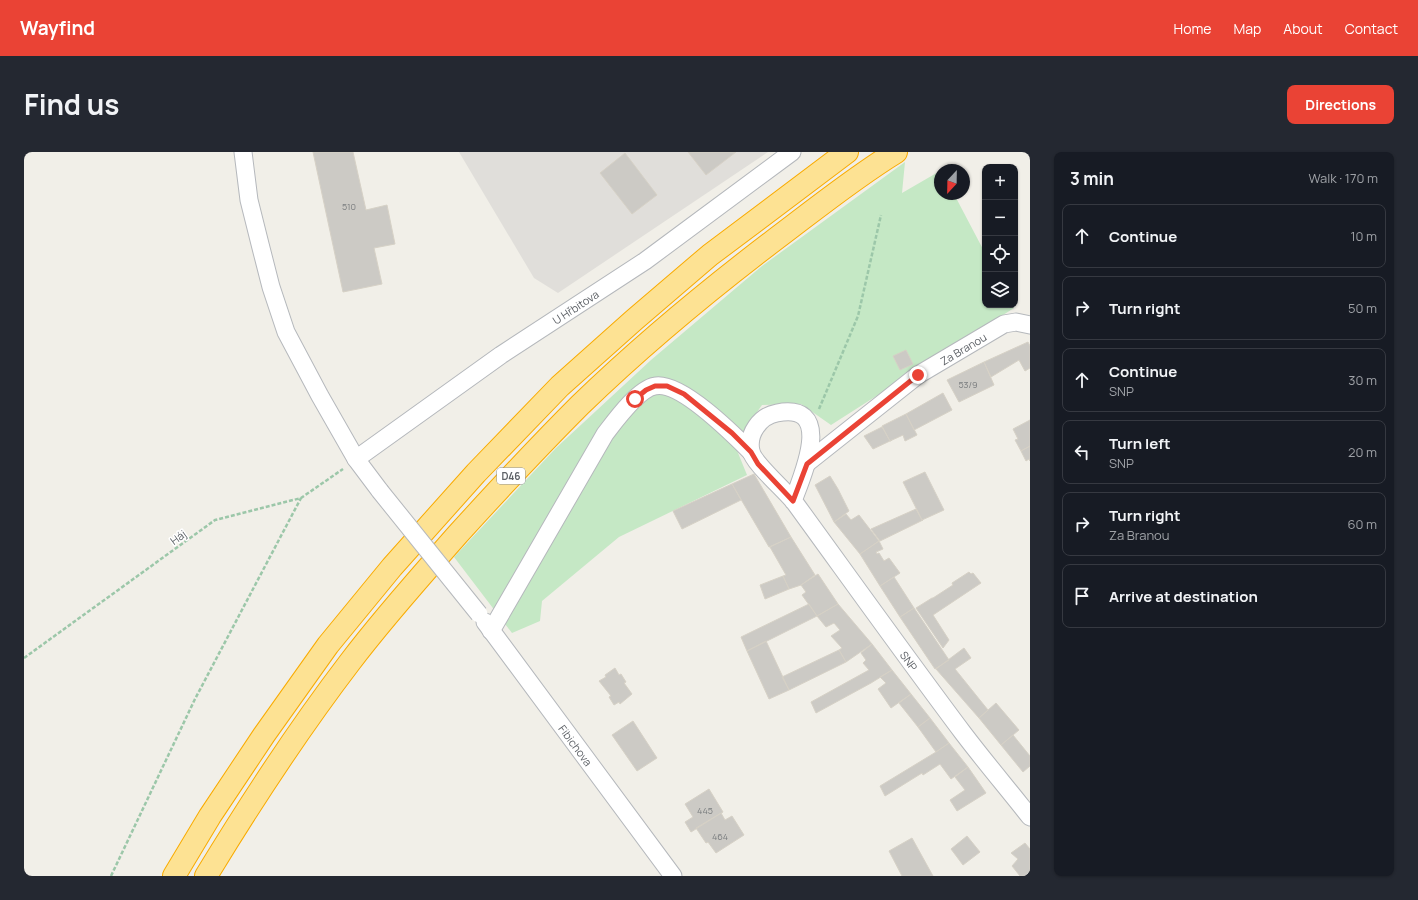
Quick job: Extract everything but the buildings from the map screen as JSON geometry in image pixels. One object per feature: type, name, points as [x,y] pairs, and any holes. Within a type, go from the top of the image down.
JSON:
[{"type":"highway","name":"D46","points":[[174,876],[210,816],[260,741],[328,645],[392,567],[476,473],[560,386],[634,320],[710,255],[847,152]]},
{"type":"highway","name":"D46","points":[[206,876],[233,831],[288,749],[351,661],[413,585],[500,487],[580,405],[654,338],[731,273],[867,170],[896,152]]},
{"type":"street","name":"Fibichova","points":[[243,152],[249,200],[271,287],[286,332],[356,459],[479,614],[673,876]]},
{"type":"street","name":"U Hřbitova","points":[[356,459],[501,355],[645,261],[792,152]]},
{"type":"street","name":"Za Branou","points":[[807,464],[918,375],[1004,324],[1016,322],[1030,325]]},
{"type":"street","name":"SNP","points":[[491,631],[605,434],[619,416],[646,390],[655,386],[667,386],[684,394],[732,433],[751,452],[758,464],[793,501],[964,734],[1030,817]]},
{"type":"street","points":[[751,452],[750,438],[760,422],[775,414],[789,412],[801,415],[807,420],[811,428],[810,447],[807,464],[793,501]]},
{"type":"path","points":[[811,428],[858,316],[881,215]]},
{"type":"path","name":"Háj","points":[[24,658],[215,520],[301,498],[356,459]]},
{"type":"path","points":[[111,876],[196,698],[301,498]]},
{"type":"shaded area","points":[[459,152],[768,152],[558,293],[534,278]]},
{"type":"green space","points":[[905,162],[902,193],[934,174],[934,200],[957,200],[982,247],[982,308],[1014,308],[831,425],[801,404],[762,405],[743,432],[686,389],[734,443],[747,475],[619,537],[542,601],[540,621],[512,633],[454,557],[556,448],[651,360],[762,266]]},
{"type":"route","points":[[635,399],[646,390],[655,386],[667,386],[684,394],[732,433],[751,452],[758,464],[776,481],[793,501],[807,464],[918,375]]}]
